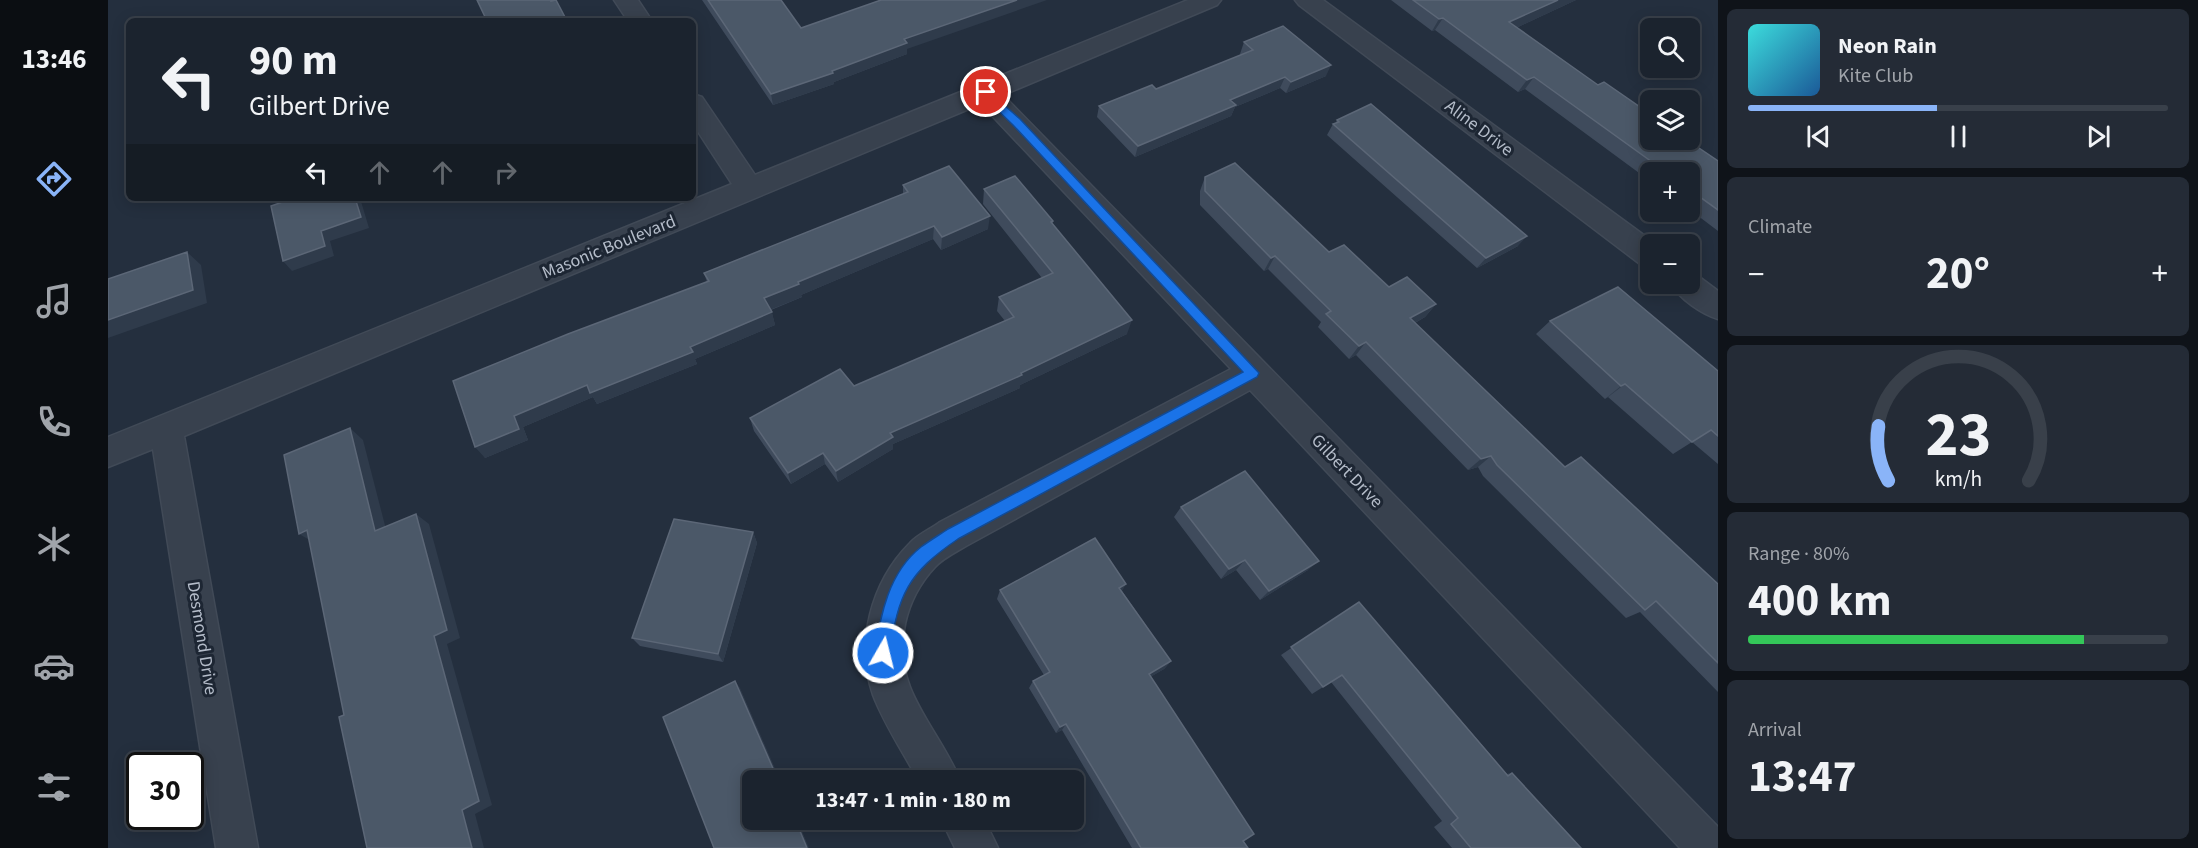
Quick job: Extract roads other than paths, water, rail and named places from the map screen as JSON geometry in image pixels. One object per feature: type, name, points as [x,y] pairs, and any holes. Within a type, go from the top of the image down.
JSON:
[{"type":"street","points":[[626,0],[638,18]]},
{"type":"street","name":"Masonic Boulevard","points":[[108,452],[1209,0]]},
{"type":"street","name":"Aline Drive","points":[[1307,0],[1640,249]]},
{"type":"street","name":"Gilbert Drive","points":[[986,92],[1252,373],[1709,848]]},
{"type":"street","points":[[696,108],[750,190]]},
{"type":"street","points":[[1700,294],[1718,307]]},
{"type":"street","points":[[934,770],[892,693],[883,653],[888,613],[906,575],[924,553],[953,534],[1252,373]]},
{"type":"street","name":"Desmond Drive","points":[[166,428],[237,848]]},
{"type":"street","points":[[968,830],[977,848]]}]
